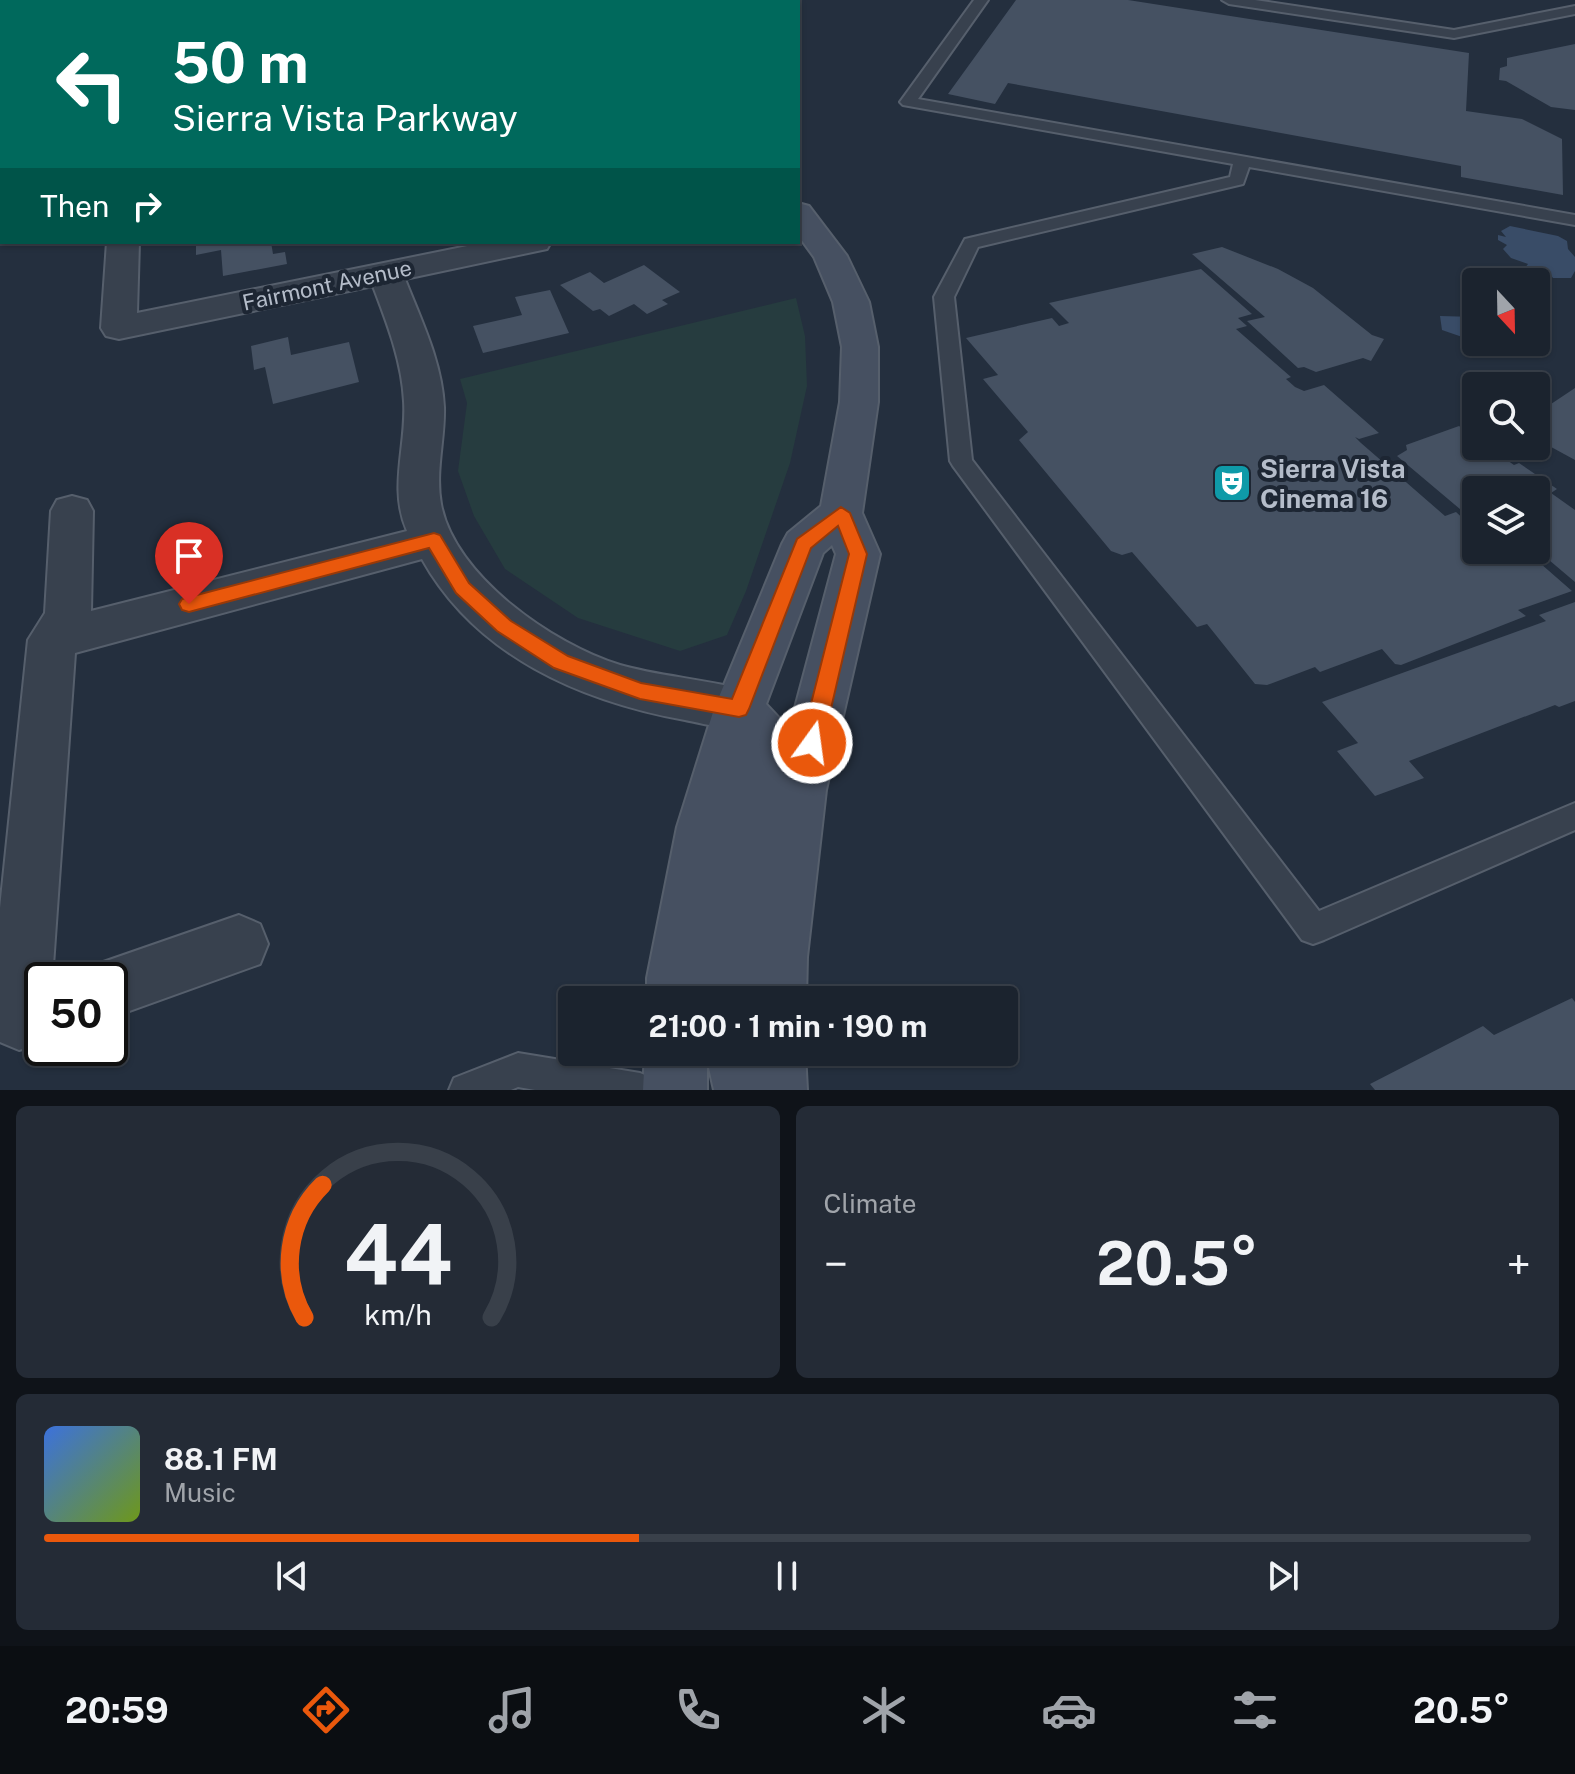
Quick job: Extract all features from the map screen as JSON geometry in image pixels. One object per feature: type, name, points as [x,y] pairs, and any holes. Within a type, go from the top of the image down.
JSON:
[{"type":"main road","points":[[776,986],[777,957],[800,790],[858,554],[841,513],[859,402],[860,347],[851,302],[830,256],[800,216]]},
{"type":"main road","points":[[677,986],[704,827],[739,709],[804,544],[841,513]]},
{"type":"main road","points":[[731,986],[735,910],[765,753],[763,735],[739,709]]},
{"type":"main road","points":[[675,1090],[676,1066]]},
{"type":"main road","points":[[740,1066],[746,1090]]},
{"type":"main road","points":[[774,1066],[775,1090]]},
{"type":"street","name":"Fairmont Avenue","points":[[123,244],[119,328],[525,244]]},
{"type":"street","points":[[386,273],[418,365],[424,403],[417,471],[420,507],[434,540],[463,588],[504,626],[561,662],[640,691],[739,709]]},
{"type":"street","points":[[24,1017],[19,1019],[18,822],[52,640],[68,616],[72,511]]},
{"type":"street","points":[[52,640],[434,540]]},
{"type":"street","points":[[128,982],[239,944]]},
{"type":"lane","points":[[981,0],[908,102],[1575,220]]},
{"type":"lane","points":[[1229,0],[1454,34],[1575,10],[1553,0]]},
{"type":"lane","points":[[1242,161],[1237,180],[971,243],[944,297],[961,461],[1313,929],[1575,816]]},
{"type":"lane","points":[[466,1090],[518,1070],[640,1090]]},
{"type":"green space","points":[[796,298],[805,336],[807,386],[790,463],[746,591],[727,635],[680,651],[578,618],[505,569],[474,516],[458,471],[467,403],[460,379]]},
{"type":"water","points":[[1510,226],[1558,236],[1567,241],[1568,249],[1575,257],[1575,271],[1571,278],[1553,278],[1550,268],[1525,268],[1528,264],[1511,258],[1503,249],[1507,245],[1498,240],[1498,235],[1506,237],[1501,231]]},
{"type":"water","points":[[1440,316],[1462,317],[1462,337],[1442,330]]},
{"type":"building","points":[[1016,0],[1128,0],[1469,53],[1466,111],[1522,119],[1562,139],[1563,195],[1461,177],[1461,166],[1008,83],[995,104],[948,94]]},
{"type":"building","points":[[1575,44],[1575,110],[1551,107],[1499,80],[1500,68],[1507,66],[1507,58]]},
{"type":"building","points":[[196,244],[271,244],[273,254],[285,252],[287,264],[223,276],[221,250],[196,255]]},
{"type":"building","points":[[1222,247],[1278,269],[1313,288],[1372,335],[1384,339],[1371,361],[1363,358],[1316,372],[1298,368],[1247,321],[1265,317],[1192,254]]},
{"type":"building","points":[[644,265],[680,292],[662,300],[668,304],[647,314],[634,304],[609,316],[600,309],[593,311],[560,285],[590,272],[604,283]]},
{"type":"building","name":"Sierra Vista Cinema 16","points":[[1201,269],[1252,314],[1238,318],[1247,326],[1236,329],[1291,377],[1286,379],[1304,391],[1324,385],[1379,433],[1359,439],[1355,437],[1361,443],[1445,516],[1456,512],[1462,518],[1462,564],[1541,564],[1572,591],[1518,610],[1526,616],[1401,665],[1395,664],[1382,649],[1320,672],[1315,667],[1267,685],[1255,684],[1207,624],[1197,627],[1132,552],[1122,555],[1111,551],[1019,440],[1028,432],[983,379],[998,375],[966,338],[1052,318],[1059,326],[1069,323],[1049,303]]},
{"type":"building","points":[[550,290],[569,333],[483,353],[473,326],[522,315],[515,297]]},
{"type":"building","points":[[288,337],[291,355],[349,342],[359,382],[273,404],[265,367],[254,370],[251,346]]},
{"type":"building","points":[[1575,388],[1575,460],[1550,446],[1550,405]]},
{"type":"building","points":[[1459,426],[1462,428],[1462,460],[1507,460],[1514,465],[1519,463],[1538,476],[1462,476],[1462,511],[1397,456],[1407,450],[1406,445]]},
{"type":"building","points":[[1550,484],[1557,489],[1551,493],[1575,510],[1575,582],[1550,561]]},
{"type":"building","points":[[1575,602],[1575,701],[1559,707],[1555,705],[1409,761],[1424,778],[1375,796],[1337,751],[1358,743],[1322,702],[1546,621],[1539,615]]},
{"type":"building","points":[[1572,998],[1575,1002],[1575,1090],[1375,1090],[1370,1084],[1483,1026],[1494,1035]]},
{"type":"place","name":"Sierra Vista Cinema 16","points":[[1232,483]]},
{"type":"route","points":[[189,604],[434,540],[463,588],[504,626],[561,662],[640,691],[739,709],[804,544],[841,513],[858,554],[812,743]]}]
